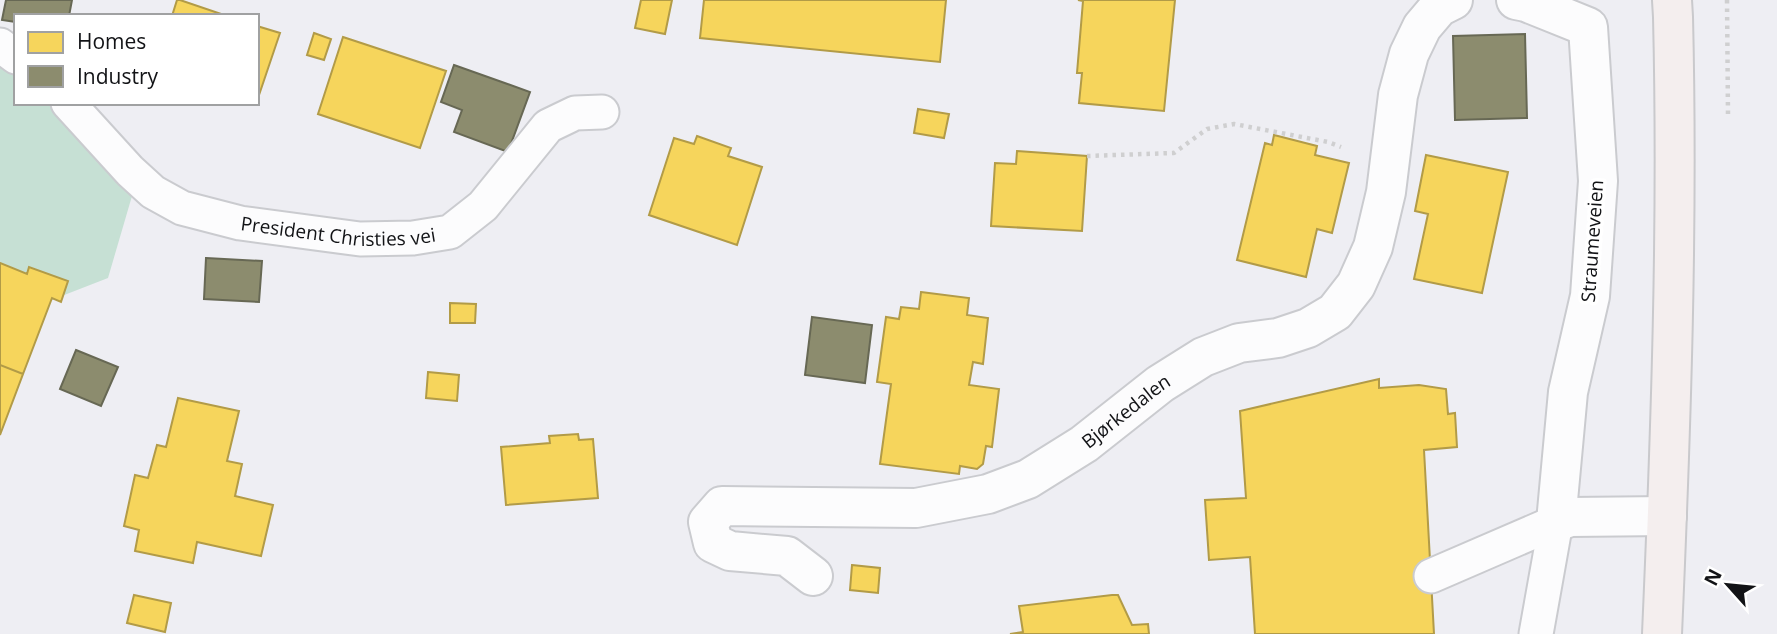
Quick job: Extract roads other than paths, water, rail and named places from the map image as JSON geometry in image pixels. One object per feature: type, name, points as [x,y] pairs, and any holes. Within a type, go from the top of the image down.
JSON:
[{"type":"main road","points":[[1662,634],[1676,143],[1672,0]]},
{"type":"street","name":"Bjørkedalen","points":[[813,576],[787,556],[730,551],[713,542],[708,522],[722,506],[915,508],[988,494],[1028,479],[1084,444],[1160,384],[1203,357],[1239,344],[1278,338],[1308,328],[1335,312],[1356,285],[1373,247],[1386,192],[1398,96],[1409,54],[1422,27],[1439,7],[1453,0]]},
{"type":"street","points":[[1516,0],[1586,14]]},
{"type":"street","name":"Straumeveien","points":[[1556,522],[1568,392],[1590,296],[1597,207],[1598,181],[1586,14]]},
{"type":"street","points":[[1556,522],[1570,517],[1667,516]]},
{"type":"lane","name":"President Christies vei","points":[[70,105],[145,185],[182,208],[240,223],[360,239],[412,238],[450,232],[483,206],[548,126],[575,113],[602,112]]},
{"type":"lane","points":[[1431,576],[1556,522]]},
{"type":"lane","name":"Straumeveien","points":[[1536,634],[1556,522]]}]
